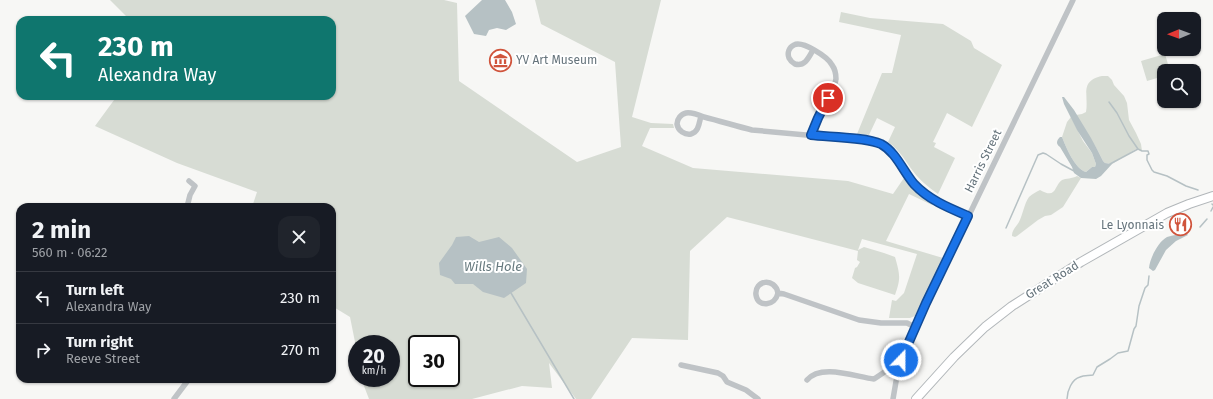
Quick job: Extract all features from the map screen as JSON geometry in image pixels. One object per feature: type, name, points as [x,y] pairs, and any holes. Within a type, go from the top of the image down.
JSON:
[{"type":"main road","name":"Great Road","points":[[916,399],[954,357],[985,327],[1012,306],[1081,262],[1167,213],[1213,196]]},
{"type":"street","name":"Harris Street","points":[[892,399],[898,370],[915,327],[1073,0]]},
{"type":"street","points":[[811,135],[833,87],[836,73],[831,63],[826,58],[813,50],[803,44],[797,43],[792,45],[789,49],[788,55],[791,61],[795,64],[800,64],[806,61],[813,50]]},
{"type":"street","points":[[701,116],[698,128],[693,133],[684,134],[679,129],[677,123],[679,118],[688,113],[701,116],[752,130],[876,142],[891,152],[912,181],[925,194],[941,204],[968,216]]},
{"type":"street","points":[[188,203],[195,186],[189,181]]},
{"type":"street","points":[[778,293],[860,320],[881,323],[907,324],[915,327]]},
{"type":"street","points":[[681,365],[718,373],[727,382],[746,390],[758,399]]},
{"type":"street","points":[[807,380],[812,374],[817,372],[851,374],[874,379],[886,371],[898,370]]},
{"type":"street","points":[[174,399],[186,383]]},
{"type":"shaded area","points":[[110,0],[444,0],[457,3],[459,81],[577,162],[621,147],[615,62],[541,24],[535,0],[661,0],[632,117],[651,123],[673,124],[674,128],[650,128],[642,146],[693,168],[848,181],[893,194],[906,175],[934,202],[932,205],[909,194],[886,241],[943,258],[915,316],[910,318],[889,318],[892,300],[896,301],[904,293],[917,254],[862,239],[858,250],[864,247],[895,257],[899,276],[895,295],[858,283],[852,278],[855,268],[860,262],[857,260],[858,251],[727,217],[690,251],[688,340],[632,338],[591,399],[576,399],[549,363],[552,388],[522,386],[472,399],[369,399],[364,387],[400,387],[400,335],[354,335],[350,317],[336,308],[336,203],[253,203],[257,192],[177,163],[95,126],[114,100],[336,100],[336,16],[126,16]]},
{"type":"shaded area","points":[[841,12],[870,18],[943,24],[971,41],[974,48],[1002,65],[972,127],[947,113],[933,142],[936,143],[934,147],[955,158],[938,194],[912,171],[900,154],[888,142],[895,127],[877,118],[869,135],[857,134],[882,73],[892,73],[901,35],[839,22]]},
{"type":"shaded area","points":[[1158,56],[1166,56],[1168,64],[1157,64],[1157,78],[1147,81],[1141,61]]},
{"type":"shaded area","points":[[1102,76],[1108,76],[1124,96],[1127,103],[1129,120],[1141,144],[1142,151],[1136,149],[1112,164],[1105,163],[1103,161],[1076,115],[1086,112],[1086,90],[1090,81]]},
{"type":"shaded area","points":[[1071,117],[1083,141],[1092,153],[1096,164],[1095,167],[1092,167],[1086,172],[1078,167],[1068,152],[1062,137],[1067,122]]},
{"type":"shaded area","points":[[1077,176],[1081,178],[1063,207],[1051,215],[1045,216],[1038,220],[1017,236],[1012,236],[1013,230],[1019,222],[1030,196],[1040,190],[1045,193],[1052,193],[1059,182]]},
{"type":"water","points":[[482,0],[505,0],[512,12],[516,24],[506,30],[497,28],[489,30],[486,36],[474,34],[465,16]]},
{"type":"water","points":[[1062,97],[1064,97],[1074,110],[1103,161],[1105,163],[1112,164],[1101,176],[1096,179],[1081,178],[1074,173],[1072,167],[1057,144],[1059,138],[1062,137],[1071,157],[1082,170],[1086,172],[1092,167],[1095,167],[1096,164],[1092,153],[1077,130]]},
{"type":"water","points":[[1186,233],[1188,235],[1176,241],[1166,250],[1155,270],[1153,271],[1149,268],[1155,251],[1164,239],[1169,236]]},
{"type":"water","name":"Wills Hole","points":[[469,236],[479,242],[499,237],[512,248],[527,269],[526,283],[504,298],[483,292],[473,284],[455,284],[451,279],[440,275],[439,263],[456,237]]},
{"type":"waterway","points":[[1109,102],[1138,149],[1148,151],[1149,154],[1147,155],[1147,160],[1154,172],[1167,176],[1186,186],[1198,190]]},
{"type":"waterway","points":[[1110,164],[1138,149]]},
{"type":"waterway","points":[[1006,228],[1038,155],[1043,153],[1046,154],[1074,171]]},
{"type":"waterway","points":[[1211,211],[1213,207]]},
{"type":"waterway","points":[[1200,227],[1207,219]]},
{"type":"waterway","points":[[1067,399],[1069,389],[1077,378],[1093,375],[1097,367],[1118,353],[1128,351],[1136,326],[1139,306],[1145,288],[1148,285],[1149,276]]},
{"type":"waterway","points":[[511,293],[574,399]]},
{"type":"place","name":"YV Art Museum","points":[[501,60]]},
{"type":"place","name":"Le Lyonnais","points":[[1180,225]]},
{"type":"route","points":[[828,98],[811,135],[876,142],[882,145],[891,152],[912,181],[925,194],[941,204],[968,216],[910,337],[901,360]]}]
